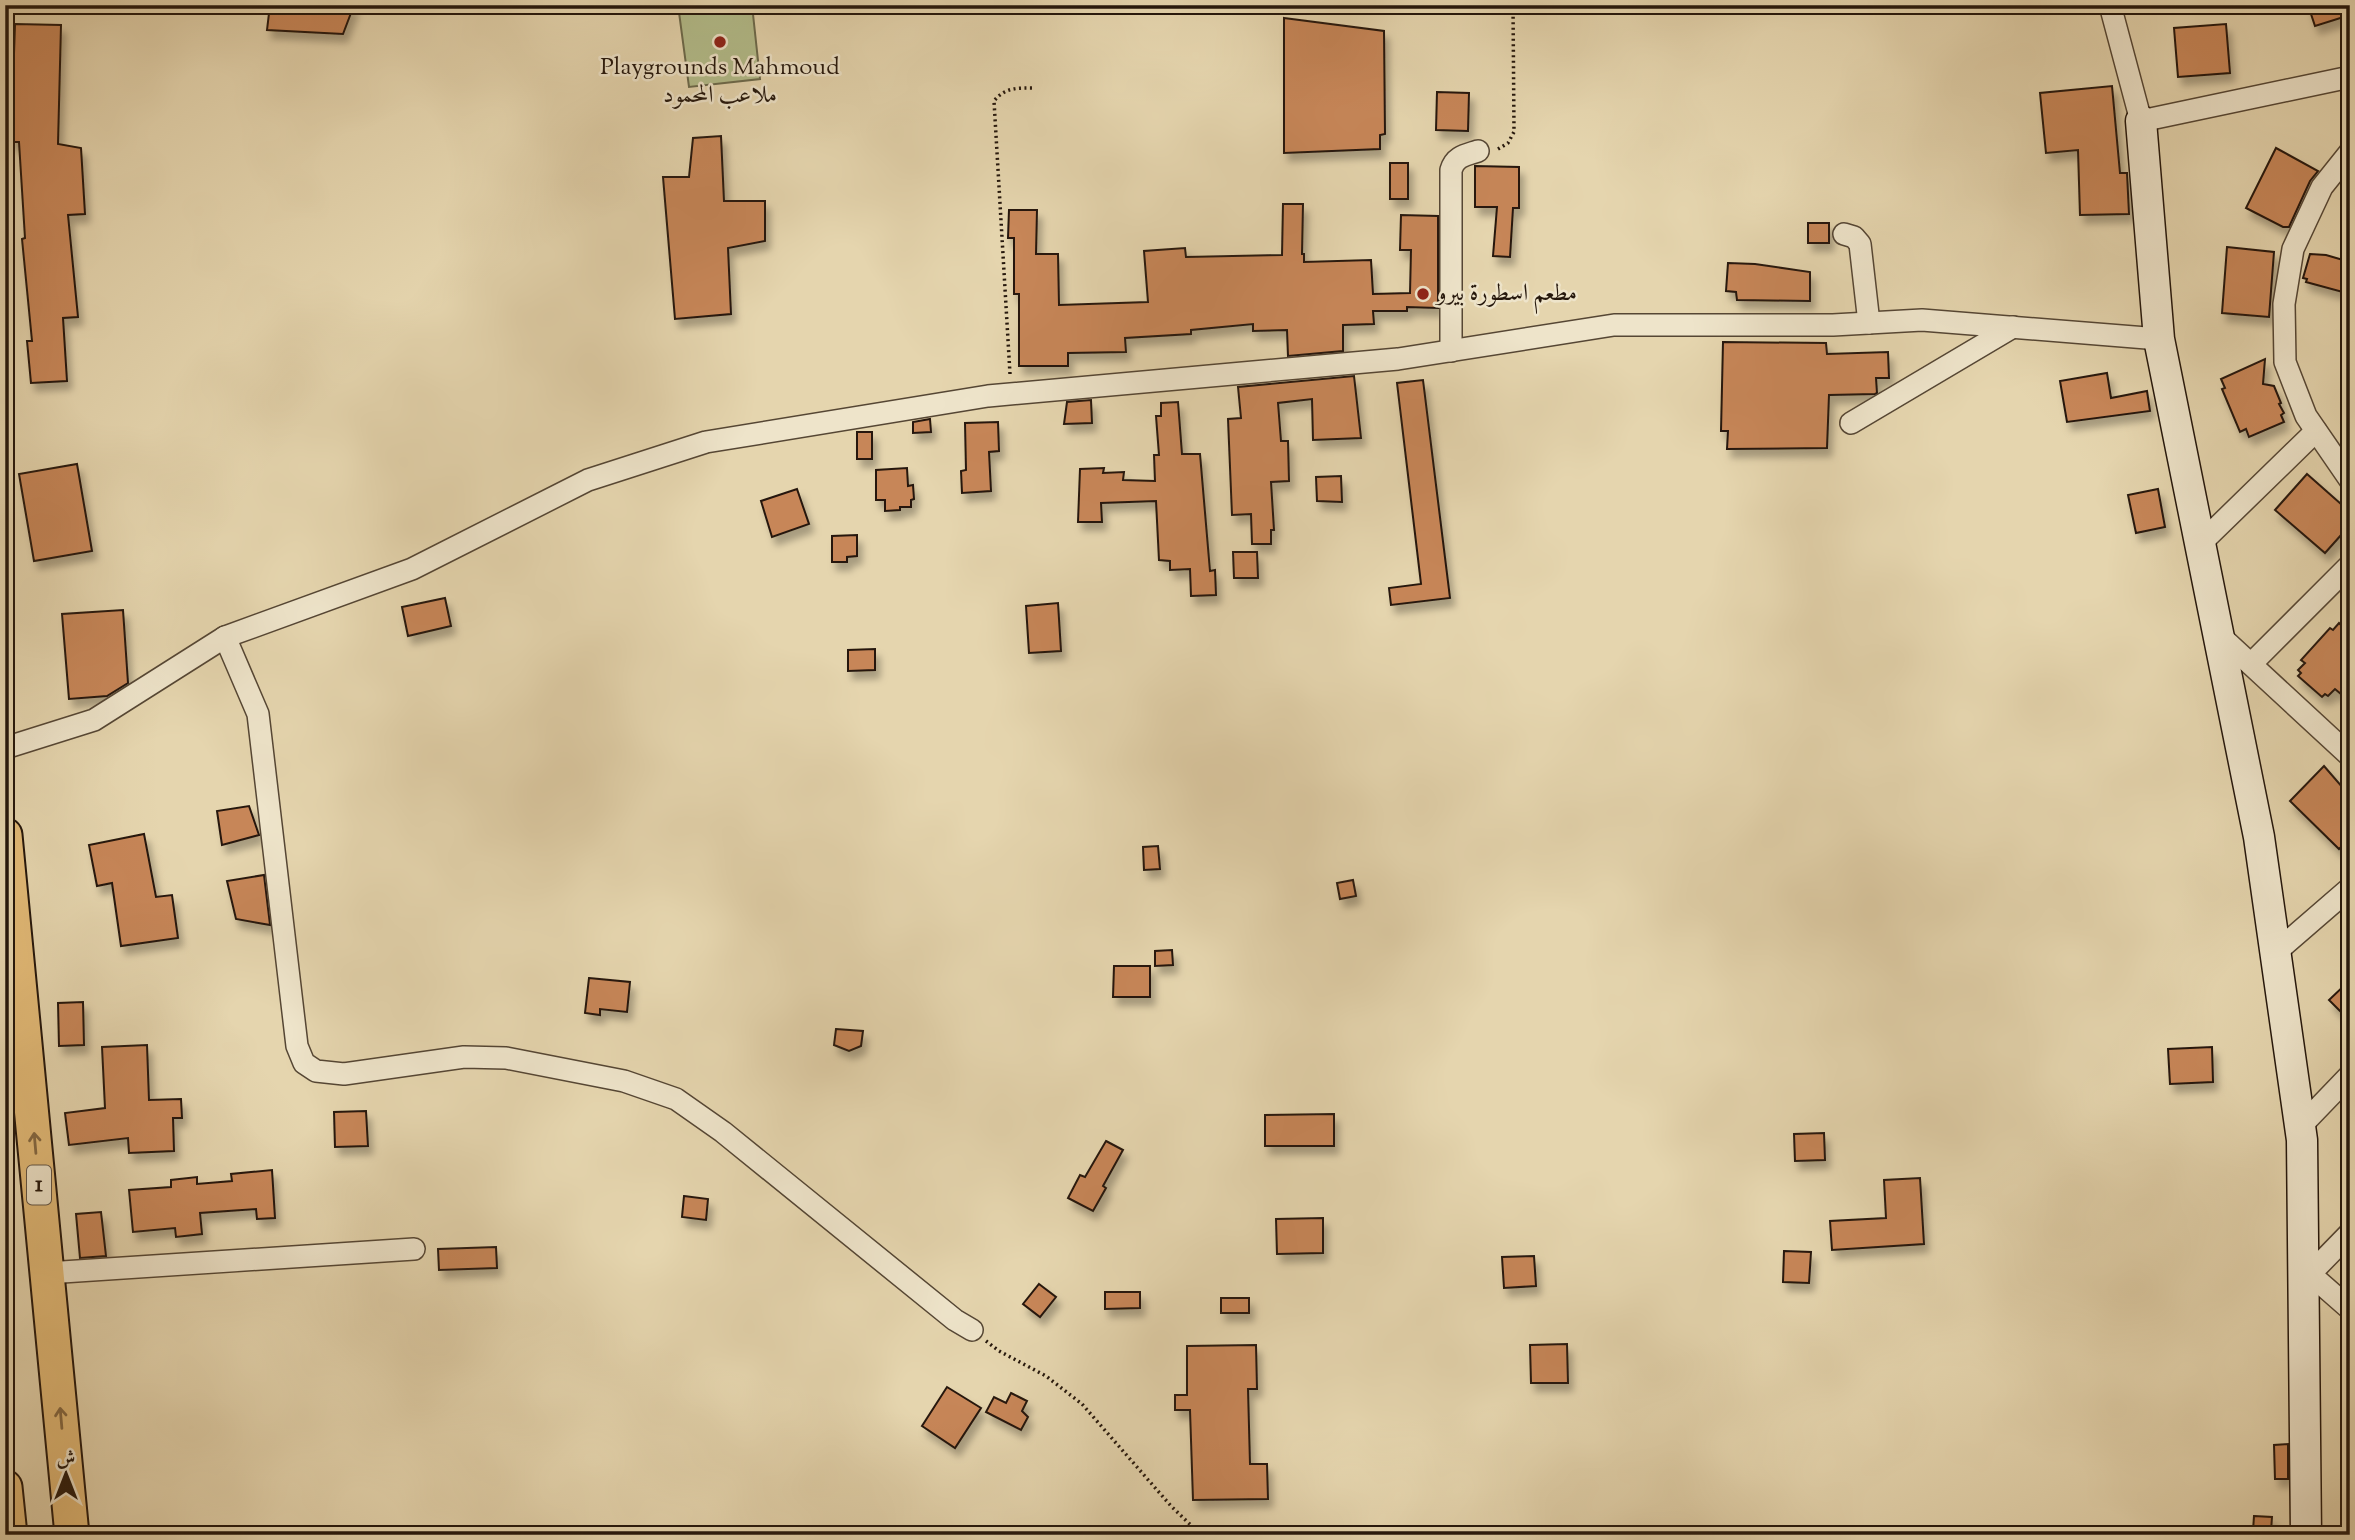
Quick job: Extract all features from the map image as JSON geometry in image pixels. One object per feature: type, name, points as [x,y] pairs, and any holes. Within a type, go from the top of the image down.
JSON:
[{"type":"main road","name":"1","points":[[5,835],[72,1535]]},
{"type":"main road","points":[[5,1487],[10,1535]]},
{"type":"street","points":[[2110,5],[2141,121],[2159,339],[2259,837],[2301,1134],[2310,1274],[2350,1308]]},
{"type":"street","points":[[2141,121],[2350,78]]},
{"type":"street","points":[[1451,351],[1451,170],[1460,157],[1478,151]]},
{"type":"street","points":[[2350,152],[2322,187],[2293,249],[2284,304],[2285,362],[2306,416],[2350,480]]},
{"type":"street","points":[[1844,234],[1854,237],[1860,244],[1869,323]]},
{"type":"street","points":[[5,748],[93,720],[225,637],[412,569],[588,480],[706,442],[1011,394],[1398,359],[1614,325],[1833,325],[1922,320],[2159,339]]},
{"type":"street","points":[[1851,423],[2012,327]]},
{"type":"street","points":[[2200,544],[2316,431]]},
{"type":"street","points":[[2251,664],[2350,565]]},
{"type":"street","points":[[2218,634],[2350,756]]},
{"type":"street","points":[[225,637],[258,715],[297,1046],[304,1063],[316,1071],[344,1073],[464,1057],[506,1058],[624,1081],[676,1099],[723,1132],[923,1295],[972,1330]]},
{"type":"street","points":[[2276,953],[2350,888]]},
{"type":"street","points":[[2306,1535],[2301,1134],[2350,1075]]},
{"type":"street","points":[[2310,1274],[2350,1233]]},
{"type":"street","points":[[47,1273],[414,1249]]},
{"type":"path","points":[[1478,151],[1499,149],[1508,143],[1514,132],[1513,5]]},
{"type":"path","points":[[1011,394],[994,101],[1000,93],[1012,88],[1034,88]]},
{"type":"path","points":[[972,1330],[999,1351],[1046,1376],[1082,1404],[1171,1506],[1201,1535]]},
{"type":"green space","name":"Playgrounds Mahmoud ملاعب المحمود","points":[[678,5],[752,5],[760,79],[689,87]]},
{"type":"building","points":[[270,5],[354,5],[343,34],[267,30]]},
{"type":"building","points":[[2308,5],[2350,5],[2350,15],[2315,26]]},
{"type":"building","points":[[1284,18],[1384,31],[1385,134],[1380,135],[1380,149],[1284,153]]},
{"type":"building","points":[[15,24],[61,25],[58,144],[81,148],[85,214],[68,215],[78,317],[63,318],[67,381],[31,383],[27,341],[32,341],[22,239],[25,238],[19,142],[11,142]]},
{"type":"building","points":[[2226,24],[2230,73],[2178,77],[2174,28]]},
{"type":"building","points":[[2112,86],[2120,173],[2127,173],[2129,214],[2080,215],[2078,150],[2046,153],[2040,93]]},
{"type":"building","points":[[1437,92],[1469,93],[1468,131],[1436,130]]},
{"type":"building","points":[[721,136],[724,201],[765,201],[765,241],[728,248],[731,314],[675,319],[663,177],[689,177],[693,138]]},
{"type":"building","points":[[2276,148],[2318,171],[2310,181],[2289,227],[2283,227],[2246,208]]},
{"type":"building","points":[[1390,163],[1408,163],[1408,199],[1390,199]]},
{"type":"building","points":[[1475,166],[1519,167],[1519,208],[1513,208],[1510,257],[1493,256],[1497,207],[1475,207]]},
{"type":"building","points":[[1283,204],[1303,204],[1304,262],[1371,260],[1373,294],[1410,293],[1411,250],[1400,250],[1401,215],[1438,216],[1438,308],[1407,307],[1407,311],[1373,311],[1374,324],[1343,325],[1343,351],[1288,356],[1287,330],[1253,331],[1253,324],[1191,330],[1191,334],[1125,338],[1126,352],[1068,353],[1068,366],[1019,366],[1019,294],[1014,294],[1014,238],[1008,238],[1009,210],[1037,210],[1036,254],[1058,254],[1059,305],[1148,302],[1144,251],[1185,248],[1186,257],[1282,255]]},
{"type":"building","points":[[1808,223],[1829,223],[1829,243],[1808,243]]},
{"type":"building","points":[[2227,247],[2274,252],[2269,317],[2222,313]]},
{"type":"building","points":[[2310,254],[2326,255],[2350,262],[2350,294],[2306,282],[2307,279],[2303,278]]},
{"type":"building","points":[[1728,263],[1810,272],[1810,301],[1737,300],[1736,292],[1726,291]]},
{"type":"building","points":[[1723,342],[1826,343],[1827,354],[1888,352],[1889,378],[1876,378],[1875,394],[1829,395],[1827,448],[1727,449],[1728,431],[1721,431]]},
{"type":"building","points":[[2265,359],[2263,384],[2274,386],[2284,413],[2281,415],[2284,422],[2249,437],[2246,429],[2240,432],[2222,389],[2225,388],[2221,379]]},
{"type":"building","points":[[2107,373],[2111,398],[2147,391],[2150,411],[2067,422],[2060,381]]},
{"type":"building","points":[[1354,376],[1361,438],[1313,440],[1312,399],[1278,403],[1281,441],[1288,441],[1289,481],[1271,482],[1274,530],[1271,530],[1271,544],[1252,544],[1251,514],[1232,515],[1228,419],[1241,418],[1238,387]]},
{"type":"building","points":[[1423,380],[1450,598],[1391,605],[1389,588],[1421,584],[1397,383]]},
{"type":"building","points":[[1091,400],[1092,423],[1064,424],[1067,402]]},
{"type":"building","points":[[1178,402],[1182,454],[1200,454],[1210,571],[1215,570],[1216,595],[1191,596],[1190,569],[1170,570],[1170,561],[1159,560],[1156,501],[1101,503],[1102,522],[1078,522],[1080,469],[1104,468],[1103,473],[1124,472],[1123,480],[1155,481],[1154,455],[1159,455],[1156,416],[1161,416],[1161,403]]},
{"type":"building","points":[[930,419],[931,432],[913,433],[913,422]]},
{"type":"building","points":[[998,422],[999,451],[989,452],[991,491],[962,493],[961,471],[966,470],[965,423]]},
{"type":"building","points":[[857,432],[872,432],[872,459],[857,459]]},
{"type":"building","points":[[77,464],[92,551],[34,561],[19,474]]},
{"type":"building","points":[[907,468],[908,486],[913,485],[914,499],[911,500],[911,507],[885,511],[885,500],[876,500],[876,470]]},
{"type":"building","points":[[2307,474],[2350,512],[2350,525],[2325,553],[2275,510]]},
{"type":"building","points":[[1341,476],[1342,502],[1317,501],[1316,477]]},
{"type":"building","points":[[797,489],[809,524],[772,537],[761,501]]},
{"type":"building","points":[[2158,489],[2165,527],[2136,533],[2128,495]]},
{"type":"building","points":[[857,535],[857,556],[847,557],[847,562],[832,562],[832,536]]},
{"type":"building","points":[[1233,552],[1257,552],[1258,578],[1234,578]]},
{"type":"building","points":[[445,598],[451,626],[408,636],[402,607]]},
{"type":"building","points":[[1058,603],[1061,651],[1029,653],[1026,606]]},
{"type":"building","points":[[123,610],[128,683],[107,696],[69,699],[62,614]]},
{"type":"building","points":[[2350,617],[2350,684],[2341,694],[2335,689],[2328,696],[2325,694],[2322,697],[2298,676],[2301,673],[2298,670],[2305,663],[2301,660],[2330,628],[2333,630],[2339,623],[2342,626]]},
{"type":"building","points":[[875,649],[875,670],[848,671],[848,650]]},
{"type":"building","points":[[2324,766],[2350,796],[2350,838],[2339,849],[2290,801]]},
{"type":"building","points":[[249,806],[259,835],[222,845],[217,811]]},
{"type":"building","points":[[144,834],[156,897],[172,895],[178,938],[121,946],[112,883],[97,886],[89,845]]},
{"type":"building","points":[[1158,846],[1160,869],[1144,870],[1143,847]]},
{"type":"building","points":[[264,875],[270,925],[236,919],[227,881]]},
{"type":"building","points":[[1353,880],[1356,896],[1340,899],[1337,883]]},
{"type":"building","points":[[1172,950],[1173,965],[1155,966],[1155,951]]},
{"type":"building","points":[[1114,966],[1150,966],[1150,997],[1113,997]]},
{"type":"building","points":[[589,978],[630,982],[627,1012],[600,1009],[600,1015],[585,1013]]},
{"type":"building","points":[[2350,980],[2350,1021],[2329,1000]]},
{"type":"building","points":[[83,1002],[84,1045],[59,1046],[58,1003]]},
{"type":"building","points":[[836,1029],[863,1031],[861,1046],[849,1051],[834,1045]]},
{"type":"building","points":[[147,1045],[149,1100],[181,1099],[182,1118],[173,1118],[174,1151],[129,1153],[128,1138],[69,1145],[65,1113],[105,1108],[102,1047]]},
{"type":"building","points":[[2212,1047],[2213,1082],[2170,1084],[2168,1049]]},
{"type":"building","points":[[366,1111],[368,1146],[335,1147],[334,1112]]},
{"type":"building","points":[[1334,1114],[1334,1146],[1265,1146],[1265,1115]]},
{"type":"building","points":[[1824,1133],[1825,1160],[1795,1161],[1794,1134]]},
{"type":"building","points":[[1106,1141],[1123,1150],[1093,1211],[1068,1198],[1080,1175],[1085,1177]]},
{"type":"building","points":[[272,1170],[275,1218],[257,1219],[256,1209],[200,1213],[202,1234],[176,1237],[175,1228],[133,1232],[129,1190],[171,1187],[171,1180],[197,1177],[197,1184],[232,1181],[231,1174]]},
{"type":"building","points":[[1920,1178],[1924,1244],[1832,1250],[1830,1221],[1886,1218],[1884,1180]]},
{"type":"building","points":[[684,1196],[708,1199],[706,1220],[682,1217]]},
{"type":"building","points":[[101,1212],[106,1256],[80,1258],[76,1214]]},
{"type":"building","points":[[1323,1218],[1323,1253],[1277,1254],[1276,1219]]},
{"type":"building","points":[[496,1247],[497,1268],[439,1270],[438,1249]]},
{"type":"building","points":[[1784,1251],[1811,1252],[1809,1283],[1783,1282]]},
{"type":"building","points":[[1534,1256],[1536,1286],[1504,1288],[1502,1257]]},
{"type":"building","points":[[1039,1284],[1056,1297],[1040,1317],[1023,1304]]},
{"type":"building","points":[[1105,1292],[1140,1292],[1140,1308],[1105,1309]]},
{"type":"building","points":[[1221,1298],[1249,1298],[1249,1313],[1221,1313]]},
{"type":"building","points":[[1567,1344],[1568,1383],[1531,1383],[1530,1345]]},
{"type":"building","points":[[1256,1345],[1257,1389],[1248,1389],[1250,1464],[1267,1464],[1268,1499],[1193,1500],[1190,1410],[1175,1410],[1175,1395],[1187,1395],[1187,1346]]},
{"type":"building","points":[[947,1387],[981,1408],[955,1448],[922,1426]]},
{"type":"building","points":[[1011,1393],[1027,1401],[1022,1411],[1028,1417],[1021,1430],[986,1412],[994,1397],[1006,1403]]},
{"type":"building","points":[[2288,1444],[2288,1479],[2275,1479],[2274,1445]]},
{"type":"building","points":[[2254,1516],[2272,1517],[2271,1531],[2253,1531]]},
{"type":"place","name":"Playgrounds Mahmoud ملاعب المحمود","points":[[720,42]]},
{"type":"place","name":"مطعم اسطورة بيرو","points":[[1423,294]]}]
